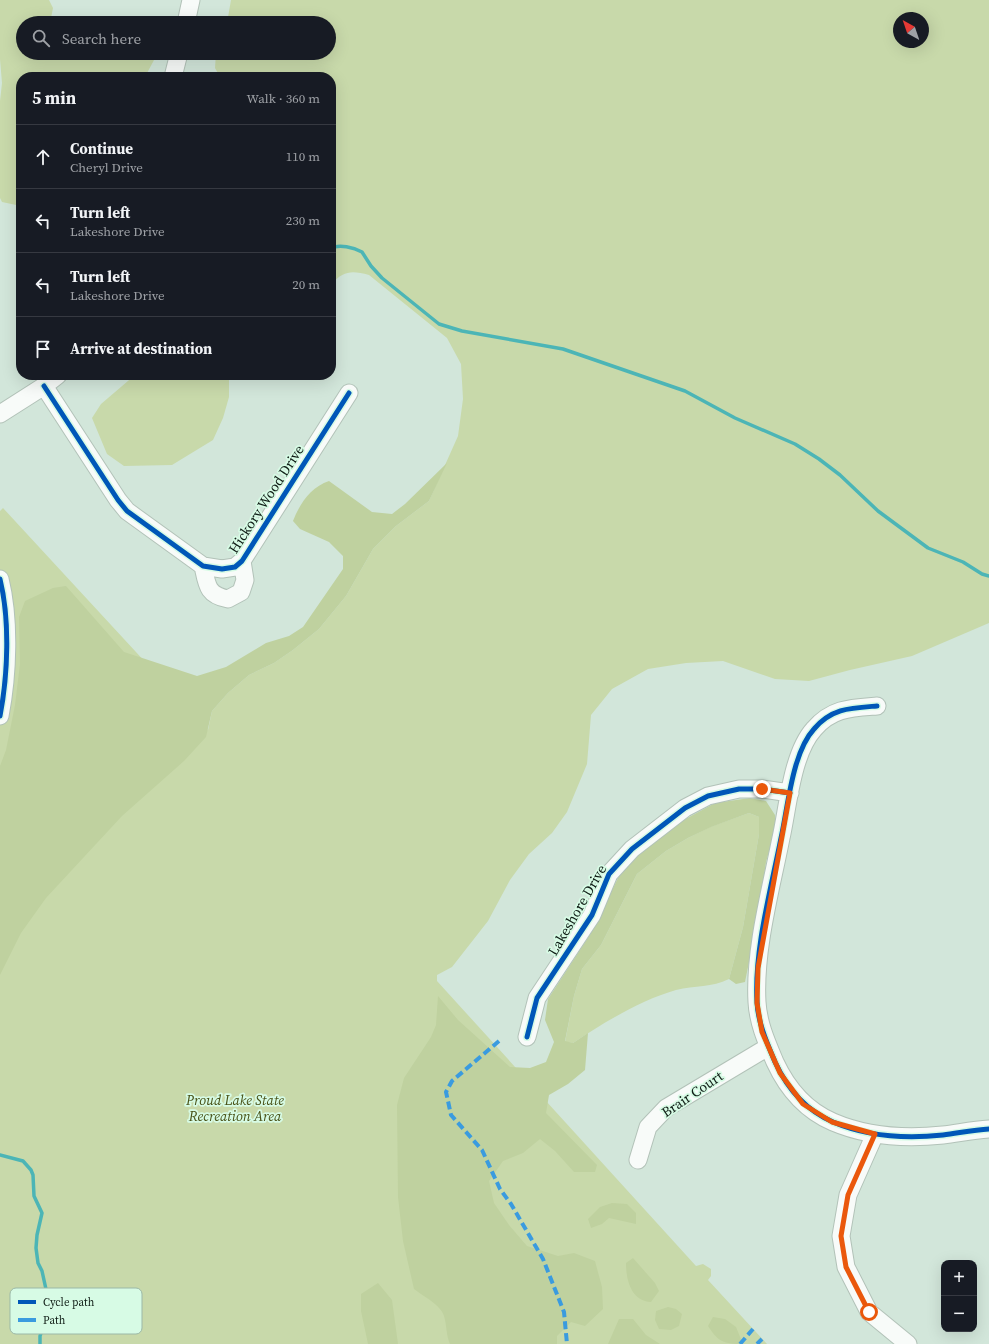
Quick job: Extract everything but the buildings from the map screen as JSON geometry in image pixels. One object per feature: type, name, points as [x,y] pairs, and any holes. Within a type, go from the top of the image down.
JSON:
[{"type":"street","points":[[188,16],[191,0]]},
{"type":"street","points":[[174,72],[177,60]]},
{"type":"street","points":[[0,414],[52,380]]},
{"type":"street","name":"Hickory Wood Drive","points":[[44,386],[127,511],[203,566],[222,569],[235,568],[242,561],[349,392]]},
{"type":"street","name":"Hickory Wood Drive","points":[[203,566],[207,586],[217,597],[228,599],[241,592],[245,580],[242,561]]},
{"type":"street","points":[[0,579],[5,609],[6,645],[0,716]]},
{"type":"street","points":[[877,706],[849,708],[828,715],[813,730],[797,758],[758,968],[757,1003],[762,1032],[780,1073],[803,1104],[832,1122],[875,1134],[898,1137],[989,1129]]},
{"type":"street","name":"Lakeshore Drive","points":[[527,1037],[537,998],[592,915],[609,874],[632,849],[684,808],[708,796],[739,789],[762,789],[790,793]]},
{"type":"street","name":"Brair Court","points":[[638,1160],[648,1127],[666,1108],[768,1047]]},
{"type":"street","points":[[875,1134],[848,1195],[841,1236],[846,1267],[869,1312],[908,1344]]},
{"type":"green space","points":[[0,0],[49,0],[53,8],[51,16],[16,16],[16,60],[154,60],[148,72],[16,72],[16,205],[2,202],[0,198],[0,101],[2,83],[0,59]]},
{"type":"green space","name":"Proud Lake State Recreation Area","points":[[231,0],[989,0],[989,623],[912,656],[809,681],[775,679],[723,661],[686,663],[648,669],[612,689],[591,715],[587,764],[567,812],[552,833],[529,854],[510,880],[488,921],[452,967],[437,975],[437,981],[696,1266],[703,1264],[711,1269],[711,1276],[708,1280],[767,1344],[0,1344],[0,511],[3,508],[208,730],[212,711],[228,693],[249,675],[274,663],[319,629],[346,596],[373,549],[396,526],[429,501],[458,436],[463,399],[461,364],[447,338],[369,275],[352,272],[344,274],[336,280],[336,72],[217,72],[215,68],[216,60],[336,60],[336,16],[228,16]]},
{"type":"green space","points":[[129,380],[229,380],[229,397],[223,418],[213,440],[172,465],[124,466],[107,454],[92,418],[101,404]]},
{"type":"green space","points":[[447,463],[429,501],[396,526],[373,549],[346,596],[319,629],[274,663],[249,675],[228,693],[212,711],[206,737],[184,761],[122,816],[46,898],[21,933],[0,975],[0,766],[6,750],[15,705],[20,664],[19,617],[25,601],[53,588],[66,586],[124,652],[197,676],[226,667],[266,643],[289,636],[303,627],[343,569],[343,556],[329,542],[300,529],[293,521],[307,496],[317,487],[329,481],[372,512],[392,514],[405,504]]},
{"type":"green space","points":[[750,798],[766,801],[775,815],[776,827],[766,862],[760,907],[745,982],[736,984],[729,979],[743,927],[759,834],[759,817],[749,813],[711,827],[688,838],[666,851],[637,874],[601,945],[582,969],[574,996],[565,1041],[573,1043],[588,1033],[585,1070],[568,1084],[549,1095],[546,1113],[597,1165],[595,1172],[574,1172],[555,1151],[540,1139],[523,1153],[503,1161],[489,1181],[494,1203],[509,1225],[527,1246],[558,1256],[574,1253],[595,1261],[602,1287],[603,1309],[585,1326],[571,1322],[557,1336],[557,1344],[450,1344],[442,1312],[436,1304],[414,1289],[403,1241],[398,1197],[397,1105],[404,1078],[431,1037],[436,1025],[438,996],[458,1020],[510,1067],[530,1068],[546,1062],[554,1042],[545,1020],[548,999],[591,933],[620,874],[642,850],[680,822],[715,803]]},
{"type":"green space","points":[[749,813],[759,817],[759,834],[743,927],[729,979],[716,984],[683,988],[663,994],[623,1013],[573,1043],[565,1042],[574,996],[582,969],[601,945],[637,874],[666,851],[688,838],[710,827]]},
{"type":"green space","points":[[612,1203],[627,1204],[636,1213],[636,1224],[609,1218],[602,1224],[591,1228],[588,1219],[600,1207]]},
{"type":"green space","points":[[633,1258],[655,1283],[659,1291],[651,1302],[644,1301],[639,1298],[634,1294],[631,1288],[627,1276],[626,1263]]},
{"type":"green space","points":[[378,1283],[392,1300],[398,1344],[368,1344],[361,1311],[361,1294]]},
{"type":"green space","points":[[668,1307],[676,1309],[682,1314],[679,1326],[671,1330],[659,1329],[655,1320],[656,1311]]},
{"type":"green space","points":[[713,1317],[725,1319],[736,1327],[743,1344],[726,1343],[718,1339],[708,1326]]},
{"type":"green space","points":[[619,1319],[633,1319],[646,1335],[660,1344],[608,1344]]},
{"type":"waterway","points":[[336,246],[342,246],[362,252],[371,266],[382,278],[439,324],[462,331],[563,349],[685,391],[735,418],[795,444],[819,459],[840,475],[878,511],[928,548],[963,562],[982,574],[989,576]]},
{"type":"waterway","points":[[0,1155],[23,1161],[31,1170],[33,1175],[34,1196],[42,1213],[37,1235],[36,1248],[38,1263],[42,1271],[46,1288]]},
{"type":"waterway","points":[[40,1344],[41,1334]]},
{"type":"marked path","points":[[499,1041],[452,1081],[446,1092],[451,1115],[482,1150],[500,1189],[511,1204],[543,1259],[564,1312],[567,1344]]},
{"type":"marked path","points":[[740,1344],[753,1329]]},
{"type":"marked path","points":[[757,1344],[762,1339]]},
{"type":"cycle path","points":[[44,386],[118,500],[127,511],[203,566],[222,569],[235,567],[242,561],[349,393]]},
{"type":"cycle path","points":[[0,579],[7,629],[5,683],[0,716]]},
{"type":"cycle path","points":[[877,706],[842,710],[828,717],[814,729],[801,752],[792,781],[764,920],[758,962],[757,982],[757,1002],[761,1025],[775,1062],[785,1081],[806,1105],[833,1122],[873,1134],[901,1137],[943,1135],[989,1129]]},
{"type":"cycle path","points":[[527,1037],[537,998],[592,915],[609,874],[632,849],[685,808],[708,796],[739,789],[762,789],[790,793]]},
{"type":"route","points":[[762,789],[790,793],[758,968],[757,1003],[762,1032],[780,1073],[788,1086],[803,1104],[832,1122],[857,1131],[875,1134],[848,1195],[841,1236],[846,1267],[869,1312]]}]
